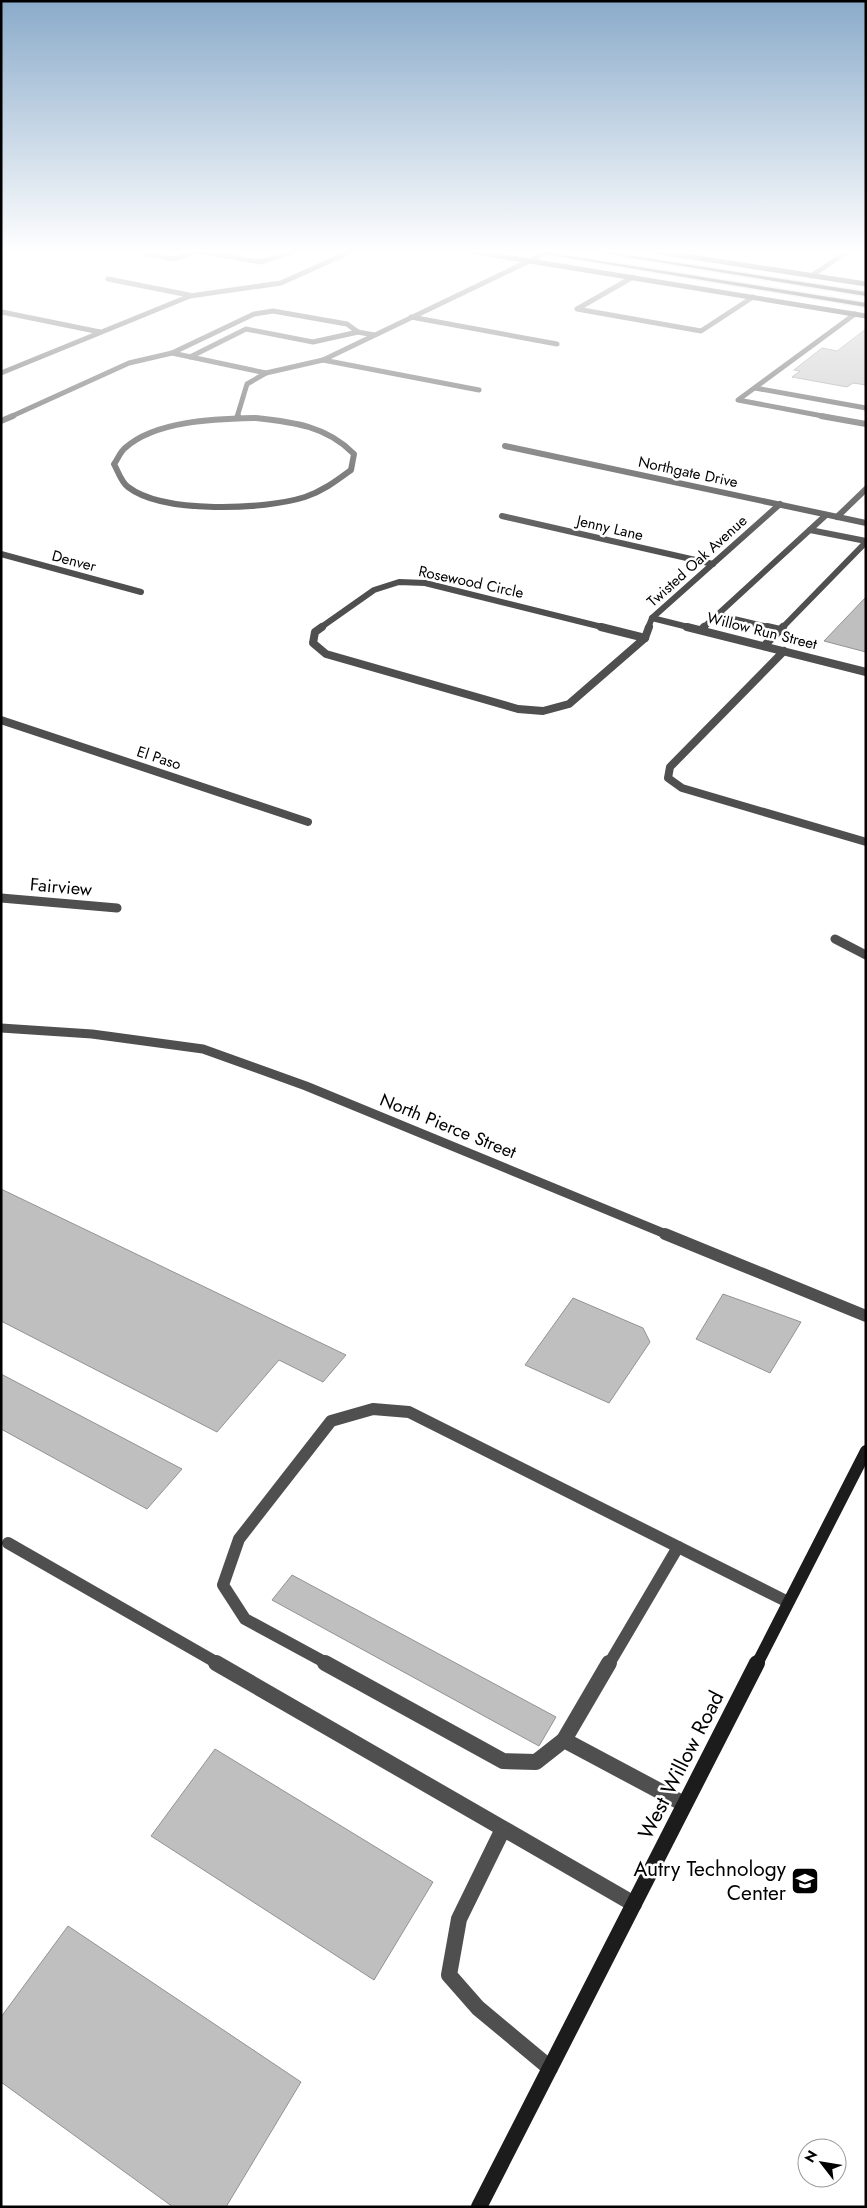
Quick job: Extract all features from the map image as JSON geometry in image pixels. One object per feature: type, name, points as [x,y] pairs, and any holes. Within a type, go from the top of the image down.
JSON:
[{"type":"street","points":[[1,373],[49,353]]},
{"type":"street","points":[[172,353],[266,373]]},
{"type":"street","points":[[1,420],[129,363],[172,353]]},
{"type":"street","points":[[190,356],[196,353]]},
{"type":"street","points":[[237,418],[247,384],[266,373],[323,360],[337,353]]},
{"type":"street","points":[[802,353],[738,400],[866,424]]},
{"type":"street","points":[[323,360],[479,390]]},
{"type":"street","points":[[755,388],[866,408]]},
{"type":"street","points":[[237,418],[287,421],[319,429],[343,440],[354,454],[351,470],[322,490],[288,500],[246,506],[199,506],[152,498],[127,486],[114,464],[124,449],[146,436],[178,425],[237,418]]},
{"type":"street","name":"Northgate Drive","points":[[505,446],[866,523]]},
{"type":"street","points":[[837,517],[866,489]]},
{"type":"street","name":"Twisted Oak Avenue","points":[[543,711],[569,704],[645,638],[652,618],[780,504]]},
{"type":"street","points":[[701,630],[826,514]]},
{"type":"street","name":"Jenny Lane","points":[[502,516],[713,564]]},
{"type":"street","points":[[810,530],[866,542]]},
{"type":"street","points":[[764,646],[866,542]]},
{"type":"street","name":"Denver","points":[[1,554],[141,592]]},
{"type":"street","name":"Rosewood Circle","points":[[543,711],[518,709],[326,654],[313,643],[315,632],[374,590],[399,582],[425,583],[645,638]]},
{"type":"street","points":[[717,615],[780,630]]},
{"type":"street","name":"Willow Run Street","points":[[652,618],[866,672]]},
{"type":"street","points":[[784,651],[670,767],[668,778],[682,788],[866,842]]},
{"type":"street","name":"El Paso","points":[[1,720],[308,822]]},
{"type":"street","name":"Fairview","points":[[1,898],[117,908]]},
{"type":"street","points":[[835,939],[866,955]]},
{"type":"street","name":"North Pierce Street","points":[[1,1028],[92,1034],[203,1050],[306,1086],[866,1316]]},
{"type":"street","points":[[678,1547],[564,1740],[536,1762],[503,1761],[245,1619],[223,1585],[239,1539],[331,1421],[373,1409],[408,1412],[678,1547],[788,1602]]},
{"type":"street","name":"West Willow Road","points":[[479,2207],[866,1450]]},
{"type":"street","points":[[8,1543],[634,1904]]},
{"type":"street","points":[[564,1740],[684,1804]]},
{"type":"street","points":[[503,1829],[459,1919],[449,1975],[478,2008],[550,2068]]},
{"type":"building","points":[[816,353],[866,353],[866,385],[853,383],[847,387],[792,377],[800,371],[794,370]]},
{"type":"building","points":[[866,597],[866,652],[824,641]]},
{"type":"building","points":[[1,1189],[346,1355],[323,1382],[279,1360],[217,1432],[1,1321]]},
{"type":"building","points":[[723,1294],[801,1322],[770,1373],[696,1339]]},
{"type":"building","points":[[573,1298],[643,1328],[650,1342],[609,1403],[525,1365]]},
{"type":"building","points":[[1,1374],[182,1469],[147,1509],[1,1429]]},
{"type":"building","points":[[292,1575],[556,1717],[539,1746],[272,1600]]},
{"type":"building","points":[[215,1749],[433,1882],[374,1980],[151,1836]]},
{"type":"building","points":[[68,1926],[301,2082],[226,2207],[173,2207],[1,2082],[1,2017]]},
{"type":"place","name":"Autry Technology Center","points":[[805,1881]]}]
